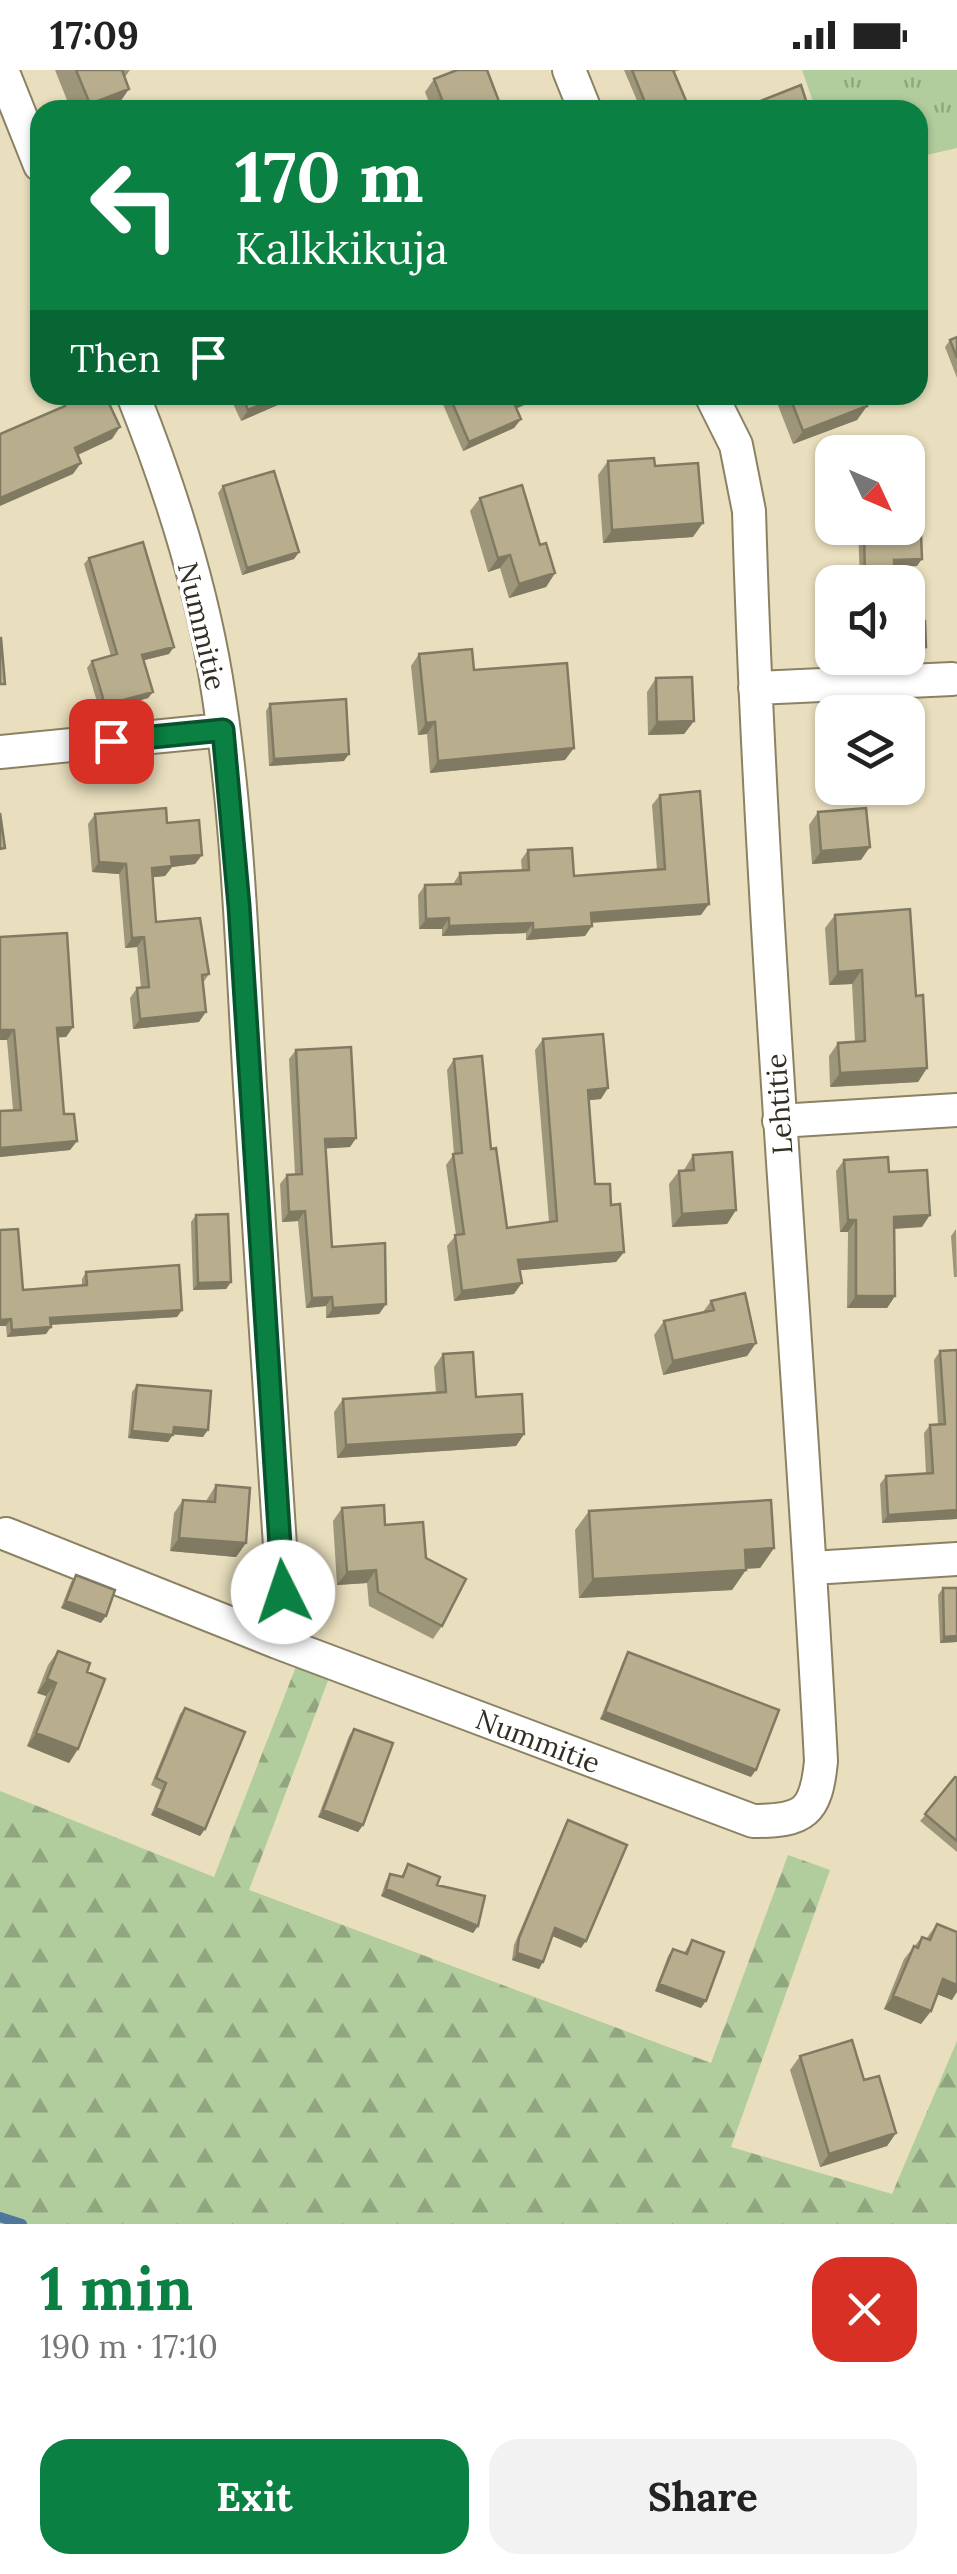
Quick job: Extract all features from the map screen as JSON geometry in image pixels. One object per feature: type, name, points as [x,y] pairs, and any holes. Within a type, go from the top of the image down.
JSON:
[{"type":"street","points":[[2,70],[30,140]]},
{"type":"street","points":[[569,70],[580,100]]},
{"type":"street","name":"Nummitie","points":[[137,405],[182,538],[216,675],[223,730],[239,906],[283,1592],[277,1642]]},
{"type":"street","name":"Lehtitie","points":[[716,405],[745,474],[779,1120],[812,1568],[821,1762],[818,1793],[802,1815]]},
{"type":"street","points":[[755,688],[952,679]]},
{"type":"street","points":[[0,752],[223,730]]},
{"type":"street","points":[[779,1120],[957,1110]]},
{"type":"street","name":"Nummitie","points":[[6,1534],[277,1642],[752,1821],[780,1821],[802,1815]]},
{"type":"street","points":[[812,1568],[957,1559]]},
{"type":"green space","points":[[802,70],[957,70],[957,148],[928,155],[928,100],[812,100]]},
{"type":"green space","points":[[297,1664],[329,1678],[249,1890],[711,2063],[788,1855],[830,1870],[731,2147],[892,2194],[957,2041],[957,2224],[0,2224],[0,1791],[214,1877]]},
{"type":"building","points":[[76,70],[122,70],[129,89],[100,100],[88,100]]},
{"type":"building","points":[[457,70],[487,70],[498,100],[442,100],[434,79]]},
{"type":"building","points":[[632,70],[673,70],[686,100],[644,100]]},
{"type":"building","points":[[801,85],[806,100],[763,100]]},
{"type":"building","points":[[957,337],[957,358],[950,340]]},
{"type":"building","points":[[110,405],[120,427],[75,448],[81,463],[0,498],[0,434],[65,406]]},
{"type":"building","points":[[453,405],[515,405],[521,419],[469,442]]},
{"type":"building","points":[[793,405],[867,406],[803,431]]},
{"type":"building","points":[[654,458],[655,466],[698,463],[703,523],[612,530],[608,461]]},
{"type":"building","points":[[274,471],[299,552],[247,568],[223,486]]},
{"type":"building","points":[[522,485],[540,545],[546,543],[555,573],[519,584],[510,555],[498,558],[480,498]]},
{"type":"building","points":[[143,542],[174,647],[142,655],[153,692],[105,705],[92,661],[117,654],[89,558]]},
{"type":"building","points":[[864,545],[921,545],[922,559],[894,560],[894,565],[865,565]]},
{"type":"building","points":[[1,638],[5,684],[0,684]]},
{"type":"building","points":[[472,649],[474,670],[567,663],[574,748],[438,761],[435,722],[426,723],[419,654]]},
{"type":"building","points":[[692,677],[694,721],[657,722],[656,678]]},
{"type":"building","points":[[346,699],[349,754],[274,759],[270,704]]},
{"type":"building","points":[[700,791],[709,904],[591,913],[592,926],[533,930],[533,923],[449,926],[449,918],[426,919],[425,885],[461,884],[460,873],[529,870],[528,850],[572,848],[574,876],[665,869],[660,795]]},
{"type":"building","points":[[166,808],[167,823],[199,820],[202,855],[171,857],[172,866],[152,868],[156,922],[200,918],[209,974],[202,975],[206,1012],[140,1019],[137,988],[149,987],[144,937],[132,938],[126,864],[99,862],[95,814]]},
{"type":"building","points":[[866,808],[870,847],[821,851],[818,812]]},
{"type":"building","points":[[0,813],[5,848],[0,849]]},
{"type":"building","points":[[910,909],[916,996],[923,995],[927,1068],[840,1073],[838,1043],[865,1041],[862,970],[838,972],[835,915]]},
{"type":"building","points":[[67,933],[73,1027],[57,1028],[64,1114],[74,1114],[77,1141],[0,1148],[0,1111],[21,1110],[14,1030],[0,1030],[0,937]]},
{"type":"building","points":[[603,1034],[608,1088],[588,1090],[595,1184],[610,1184],[611,1205],[620,1204],[624,1252],[518,1260],[522,1283],[462,1291],[455,1235],[464,1234],[453,1154],[462,1153],[454,1059],[482,1056],[491,1149],[496,1148],[507,1228],[557,1221],[543,1039]]},
{"type":"building","points":[[351,1047],[356,1138],[325,1139],[332,1247],[385,1243],[386,1304],[333,1308],[332,1297],[312,1298],[305,1211],[289,1212],[287,1175],[302,1174],[296,1050]]},
{"type":"building","points":[[732,1152],[736,1210],[682,1214],[679,1171],[694,1170],[693,1155]]},
{"type":"building","points":[[888,1157],[889,1172],[927,1170],[930,1215],[894,1217],[895,1296],[856,1296],[856,1220],[848,1220],[844,1160]]},
{"type":"building","points":[[228,1214],[231,1282],[198,1283],[196,1215]]},
{"type":"building","points":[[18,1229],[23,1290],[87,1285],[86,1272],[179,1265],[182,1310],[50,1318],[51,1327],[12,1330],[11,1319],[0,1320],[0,1230]]},
{"type":"building","points":[[745,1293],[756,1343],[673,1361],[664,1321],[714,1310],[711,1301]]},
{"type":"building","points":[[957,1350],[957,1510],[888,1515],[886,1476],[933,1473],[930,1425],[945,1424],[940,1351]]},
{"type":"building","points":[[473,1352],[476,1397],[522,1394],[524,1434],[346,1445],[343,1399],[446,1392],[443,1354]]},
{"type":"building","points":[[137,1385],[211,1391],[208,1430],[174,1427],[173,1435],[132,1431]]},
{"type":"building","points":[[216,1485],[250,1488],[246,1543],[179,1538],[183,1500],[215,1502]]},
{"type":"building","points":[[771,1500],[774,1548],[745,1550],[746,1570],[593,1579],[589,1511]]},
{"type":"building","points":[[384,1505],[385,1525],[423,1522],[426,1558],[466,1579],[442,1626],[378,1592],[376,1570],[347,1572],[342,1508]]},
{"type":"building","points":[[76,1575],[115,1590],[106,1616],[66,1601]]},
{"type":"building","points":[[943,1588],[957,1588],[957,1636],[944,1637]]},
{"type":"building","points":[[58,1651],[90,1663],[87,1672],[105,1679],[78,1749],[36,1733],[56,1683],[47,1679]]},
{"type":"building","points":[[628,1652],[779,1710],[756,1770],[605,1712]]},
{"type":"building","points":[[185,1708],[245,1732],[205,1829],[156,1808],[166,1783],[156,1778]]},
{"type":"building","points":[[354,1729],[393,1743],[363,1825],[323,1810]]},
{"type":"building","points":[[957,1778],[957,1841],[925,1814]]},
{"type":"building","points":[[568,1820],[627,1845],[586,1941],[555,1928],[543,1962],[517,1953],[519,1938]]},
{"type":"building","points":[[408,1864],[440,1877],[437,1885],[485,1896],[478,1926],[386,1889],[390,1874],[403,1877]]},
{"type":"building","points":[[937,1924],[957,1932],[957,1985],[943,1979],[931,2011],[893,1996],[914,1946],[918,1948],[922,1937],[930,1940]]},
{"type":"building","points":[[692,1940],[724,1952],[706,2001],[659,1984],[673,1949],[687,1954]]},
{"type":"building","points":[[852,2040],[864,2080],[879,2076],[896,2133],[829,2154],[800,2056]]},
{"type":"waterway","points":[[0,2217],[22,2224]]},
{"type":"route","points":[[111,741],[223,730],[239,906],[283,1592]]}]
